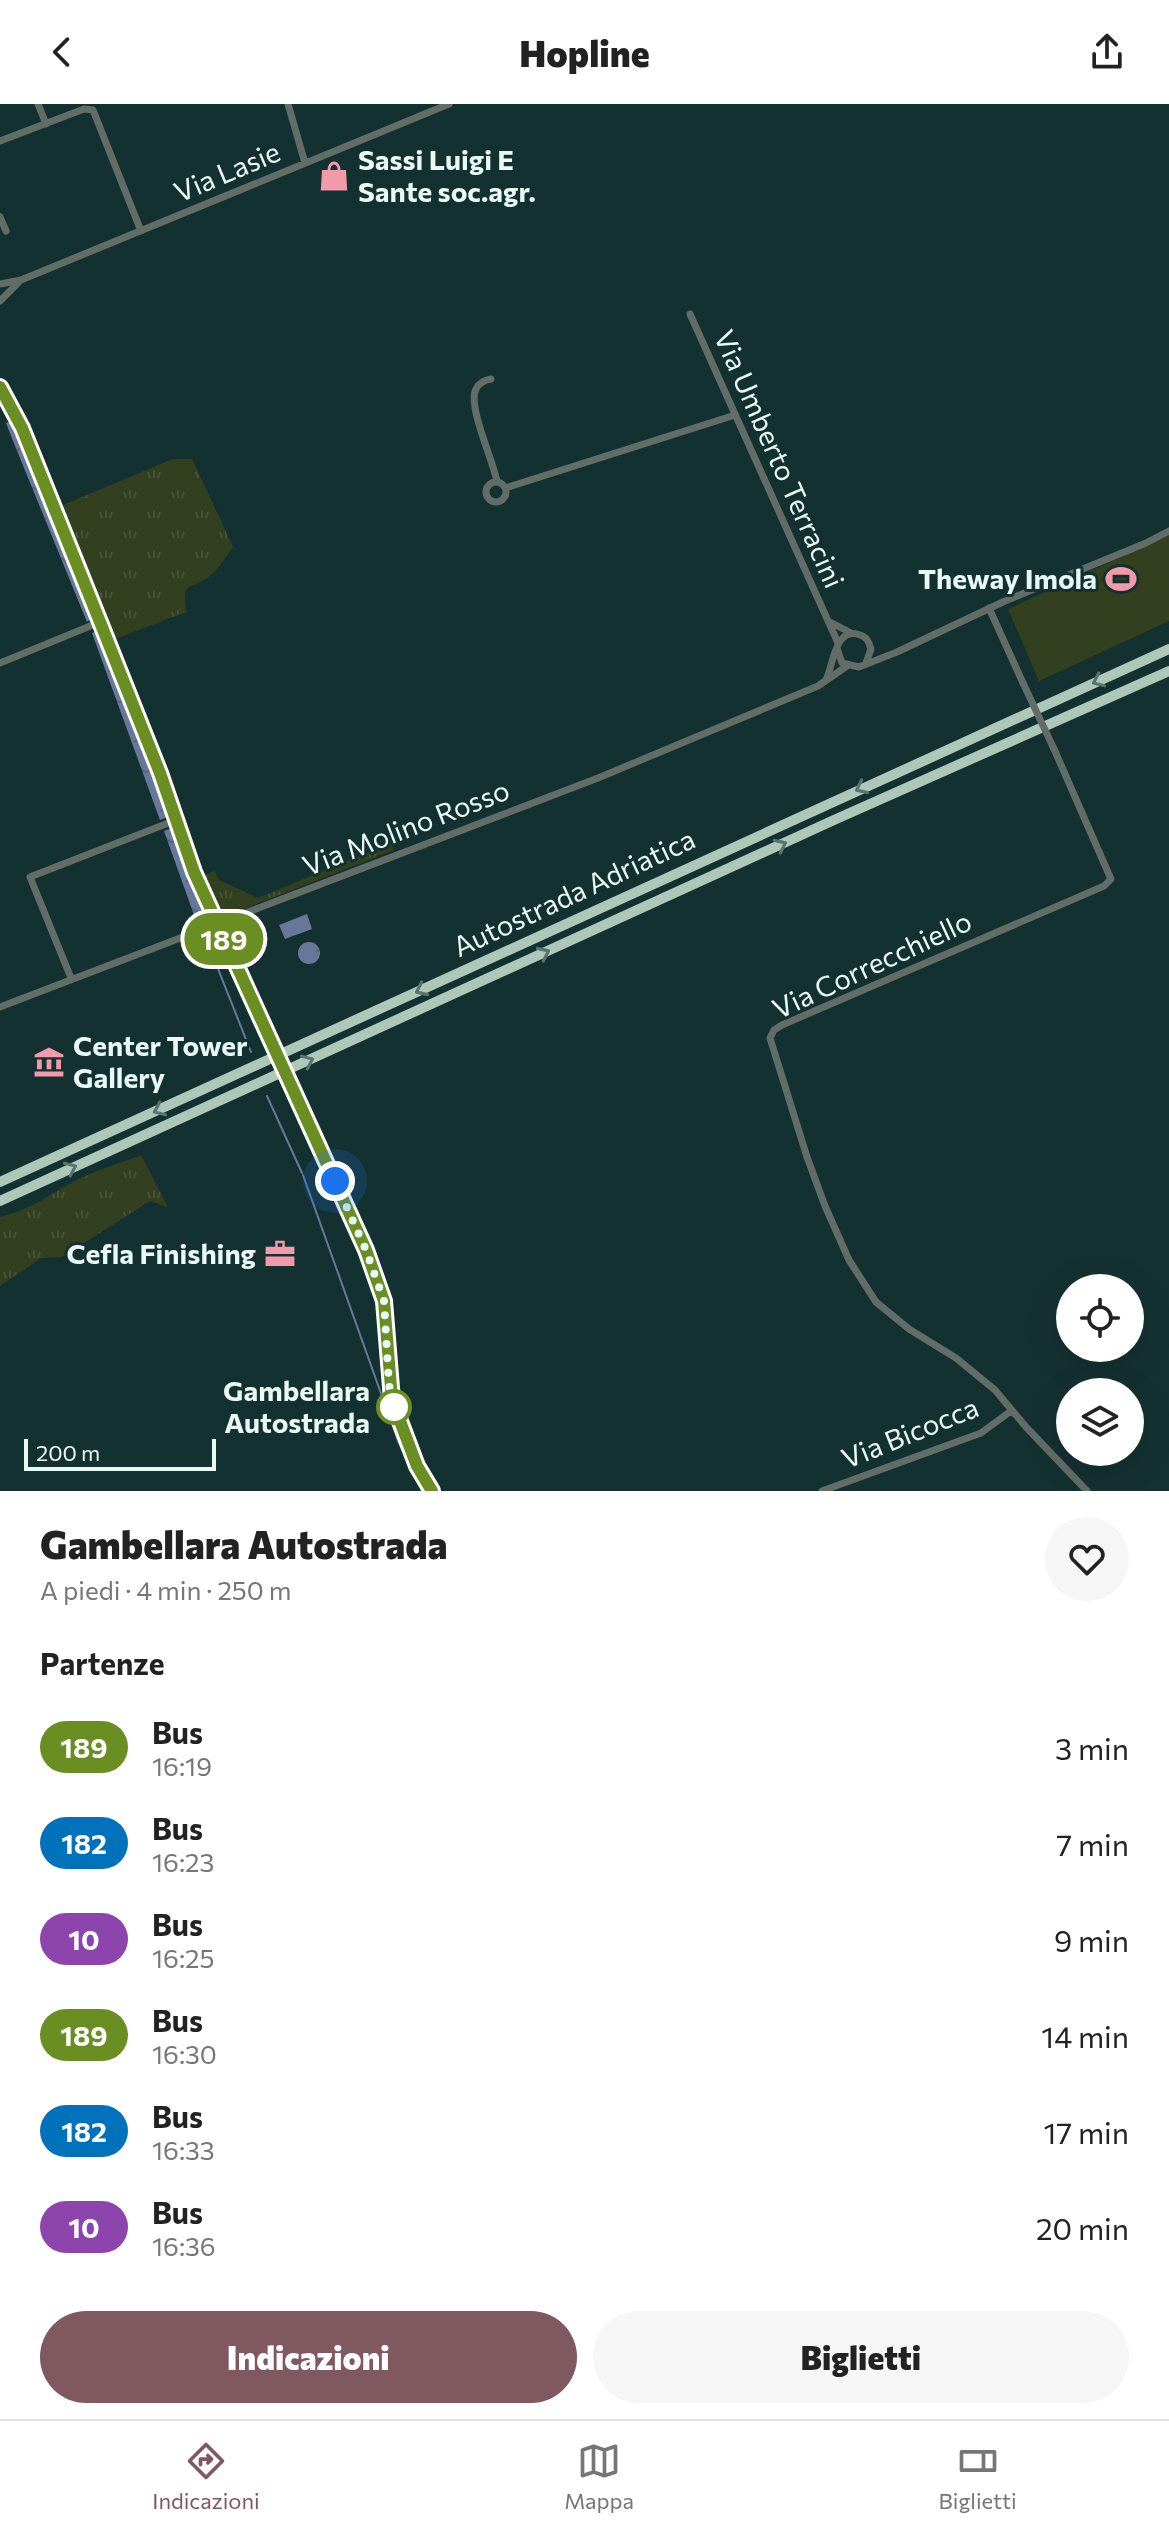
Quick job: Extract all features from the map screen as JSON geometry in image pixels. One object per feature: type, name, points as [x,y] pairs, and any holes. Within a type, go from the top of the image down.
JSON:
[{"type":"highway","name":"Autostrada Adriatica","points":[[0,1182],[1169,649]]},
{"type":"highway","name":"Autostrada Adriatica","points":[[0,1201],[834,820],[1169,671]]},
{"type":"street","points":[[38,104],[46,124]]},
{"type":"street","points":[[288,104],[305,163]]},
{"type":"street","name":"Via Lasie","points":[[0,284],[21,280],[449,104]]},
{"type":"street","points":[[0,141],[84,109],[93,110],[141,231]]},
{"type":"street","points":[[0,217],[6,231]]},
{"type":"street","name":"Via Lasie","points":[[0,301],[21,280]]},
{"type":"street","name":"Via Umberto Terracini","points":[[690,314],[837,646]]},
{"type":"street","points":[[491,379],[483,381],[476,388],[475,406],[501,485],[735,415]]},
{"type":"street","points":[[0,387],[22,428],[217,924],[366,1250],[384,1301],[392,1400],[417,1466],[432,1491]]},
{"type":"street","points":[[0,396],[8,403]]},
{"type":"street","points":[[837,646],[839,659],[847,666],[859,667],[1169,531]]},
{"type":"street","name":"Via Correcchiello","points":[[989,608],[1111,879],[1104,886],[782,1025],[774,1030],[770,1038],[807,1157],[849,1260],[876,1302],[909,1329],[956,1358],[995,1390],[1087,1491]]},
{"type":"street","name":"Via Umberto Terracini","points":[[828,621],[851,633]]},
{"type":"street","points":[[0,663],[100,622]]},
{"type":"street","points":[[825,682],[837,646],[851,633],[862,635],[887,655]]},
{"type":"street","points":[[864,665],[870,655],[870,644]]},
{"type":"street","name":"Via Molino Rosso","points":[[0,1007],[598,778],[825,682],[847,666]]},
{"type":"street","points":[[71,978],[30,877],[176,820]]},
{"type":"street","name":"Via Bicocca","points":[[822,1491],[981,1433],[1011,1411]]},
{"type":"green space","points":[[173,459],[192,459],[233,547],[211,575],[188,588],[185,595],[186,612],[115,639],[56,508]]},
{"type":"green space","name":"Theway Imola","points":[[1169,535],[1169,621],[1039,681],[1008,609]]},
{"type":"green space","points":[[391,843],[394,850],[233,913],[218,909],[205,876],[214,871],[219,880],[258,898]]},
{"type":"green space","points":[[141,1155],[168,1207],[150,1201],[62,1257],[41,1258],[0,1286],[0,1217],[34,1205],[82,1178]]},
{"type":"water","points":[[9,422],[24,449],[54,528],[94,617],[87,622],[13,441],[6,423]]},
{"type":"water","points":[[98,630],[168,817],[160,820],[92,633]]},
{"type":"water","points":[[172,828],[199,903],[201,910],[198,914],[194,915],[164,831]]},
{"type":"water","points":[[307,914],[312,929],[285,939],[279,925]]},
{"type":"water","points":[[305,942],[313,942],[320,953],[313,964],[305,964],[298,957],[298,949]]},
{"type":"waterway","points":[[205,936],[251,1052]]},
{"type":"waterway","points":[[267,1096],[302,1173]]},
{"type":"waterway","points":[[303,1175],[398,1441],[422,1491]]},
{"type":"bus line","name":"189","points":[[0,387],[22,428],[100,622],[160,773],[194,872],[366,1250],[384,1301],[392,1400],[417,1466],[432,1491]]},
{"type":"place","name":"Sassi Luigi E Sante soc.agr.","points":[[334,176]]},
{"type":"place","name":"Theway Imola","points":[[1121,579]]},
{"type":"place","name":"Center Tower Gallery","points":[[49,1062]]},
{"type":"place","name":"Cefla Finishing","points":[[280,1254]]},
{"type":"place","name":"Gambellara Autostrada","points":[[394,1407]]},
{"type":"route","points":[[335,1181],[366,1250],[384,1301],[389,1385],[394,1407]]}]
